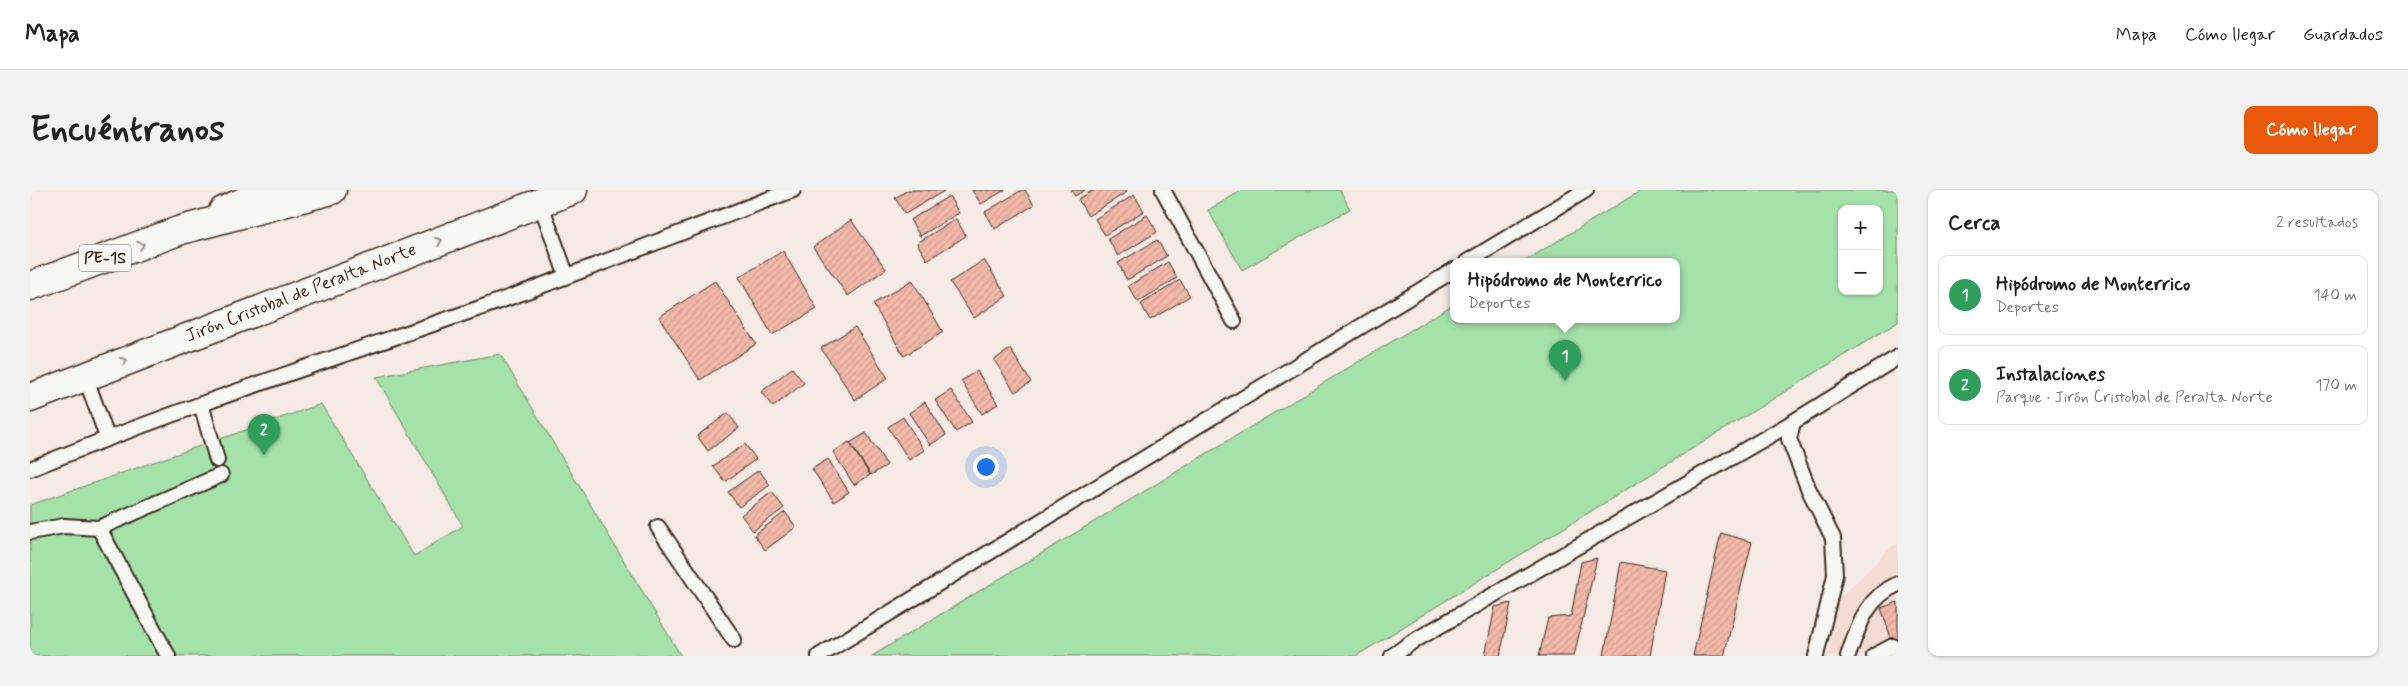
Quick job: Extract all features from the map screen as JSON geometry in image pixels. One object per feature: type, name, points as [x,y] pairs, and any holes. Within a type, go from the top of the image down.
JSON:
[{"type":"main road","points":[[181,230],[270,190]]},
{"type":"main road","name":"PE-1S","points":[[30,286],[181,230],[332,190]]},
{"type":"main road","name":"Jirón Cristobal de Peralta Norte","points":[[30,398],[573,190]]},
{"type":"lane","points":[[30,469],[107,437],[482,307],[793,190]]},
{"type":"lane","points":[[1163,190],[1234,321]]},
{"type":"lane","points":[[1474,258],[1586,190]]},
{"type":"lane","points":[[540,202],[566,274]]},
{"type":"lane","points":[[819,656],[1450,272]]},
{"type":"lane","points":[[1392,656],[1430,632],[1793,422],[1898,358]]},
{"type":"lane","points":[[85,376],[107,437]]},
{"type":"lane","points":[[200,404],[217,460]]},
{"type":"lane","points":[[1793,422],[1789,439],[1809,490],[1833,538],[1835,576],[1816,656]]},
{"type":"lane","points":[[30,532],[64,526],[99,528],[221,475]]},
{"type":"lane","points":[[658,526],[734,640]]},
{"type":"lane","points":[[99,528],[168,656]]},
{"type":"lane","points":[[1848,656],[1858,625],[1870,605],[1883,590],[1898,584]]},
{"type":"lane","points":[[1874,656],[1894,646]]},
{"type":"shaded area","points":[[1898,544],[1898,656],[1828,656],[1839,599],[1892,546]]},
{"type":"green space","points":[[1243,190],[1340,190],[1350,209],[1242,270],[1208,210]]},
{"type":"green space","points":[[1642,190],[1898,190],[1898,322],[1356,656],[872,656],[1450,306],[1450,323],[1680,323],[1680,258],[1530,258]]},
{"type":"green space","points":[[500,354],[681,656],[30,656],[30,505],[321,404],[414,556],[463,526],[376,377]]},
{"type":"building","points":[[908,190],[944,191],[905,214],[895,198]]},
{"type":"building","points":[[972,190],[1005,190],[981,204]]},
{"type":"building","points":[[1025,190],[1034,205],[995,229],[985,212]]},
{"type":"building","points":[[1071,190],[1085,190],[1075,196]]},
{"type":"building","points":[[1094,190],[1126,190],[1127,192],[1088,216],[1078,199]]},
{"type":"building","points":[[1134,195],[1144,211],[1105,235],[1095,219]]},
{"type":"building","points":[[949,196],[959,213],[920,236],[910,220]]},
{"type":"building","points":[[1147,215],[1157,232],[1118,256],[1108,239]]},
{"type":"building","points":[[956,219],[966,236],[927,260],[917,243]]},
{"type":"building","points":[[851,220],[886,269],[848,296],[813,247]]},
{"type":"building","points":[[1157,240],[1167,256],[1127,280],[1118,263]]},
{"type":"building","points":[[783,251],[817,309],[772,335],[739,277]]},
{"type":"building","points":[[984,260],[1007,296],[974,318],[950,282]]},
{"type":"building","points":[[1168,262],[1177,278],[1138,302],[1128,286]]},
{"type":"building","points":[[912,280],[943,332],[904,356],[873,304]]},
{"type":"building","points":[[1180,280],[1190,296],[1150,320],[1141,304]]},
{"type":"building","points":[[715,281],[756,344],[700,380],[659,317]]},
{"type":"building","points":[[855,327],[888,378],[855,400],[821,348]]},
{"type":"building","points":[[1010,349],[1031,382],[1015,392],[994,360]]},
{"type":"building","points":[[792,368],[804,383],[773,407],[761,392]]},
{"type":"building","points":[[977,371],[998,404],[982,414],[961,381]]},
{"type":"building","points":[[951,390],[972,422],[956,432],[935,400]]},
{"type":"building","points":[[925,402],[946,435],[930,445],[909,413]]},
{"type":"building","points":[[728,413],[739,428],[708,451],[697,436]]},
{"type":"building","points":[[903,417],[924,450],[909,460],[888,427]]},
{"type":"building","points":[[866,433],[887,465],[871,475],[850,443]]},
{"type":"building","points":[[849,442],[870,475],[854,485],[833,452]]},
{"type":"building","points":[[745,444],[756,459],[725,482],[713,466]]},
{"type":"building","points":[[828,459],[849,492],[834,502],[812,469]]},
{"type":"building","points":[[759,470],[770,485],[739,507],[728,492]]},
{"type":"building","points":[[772,492],[784,508],[753,531],[741,515]]},
{"type":"building","points":[[785,512],[796,527],[765,550],[754,535]]},
{"type":"building","points":[[1721,533],[1752,542],[1724,656],[1693,656]]},
{"type":"building","points":[[1597,558],[1574,656],[1539,656],[1548,618],[1571,616],[1581,562]]},
{"type":"building","points":[[1621,562],[1665,570],[1650,656],[1604,656]]},
{"type":"building","points":[[1898,602],[1898,656],[1897,656],[1881,608]]},
{"type":"building","points":[[1511,603],[1500,656],[1485,656],[1495,607]]},
{"type":"place","name":"Hipódromo de Monterrico","points":[[1565,381]]},
{"type":"place","name":"Instalaciones","points":[[264,455]]}]
